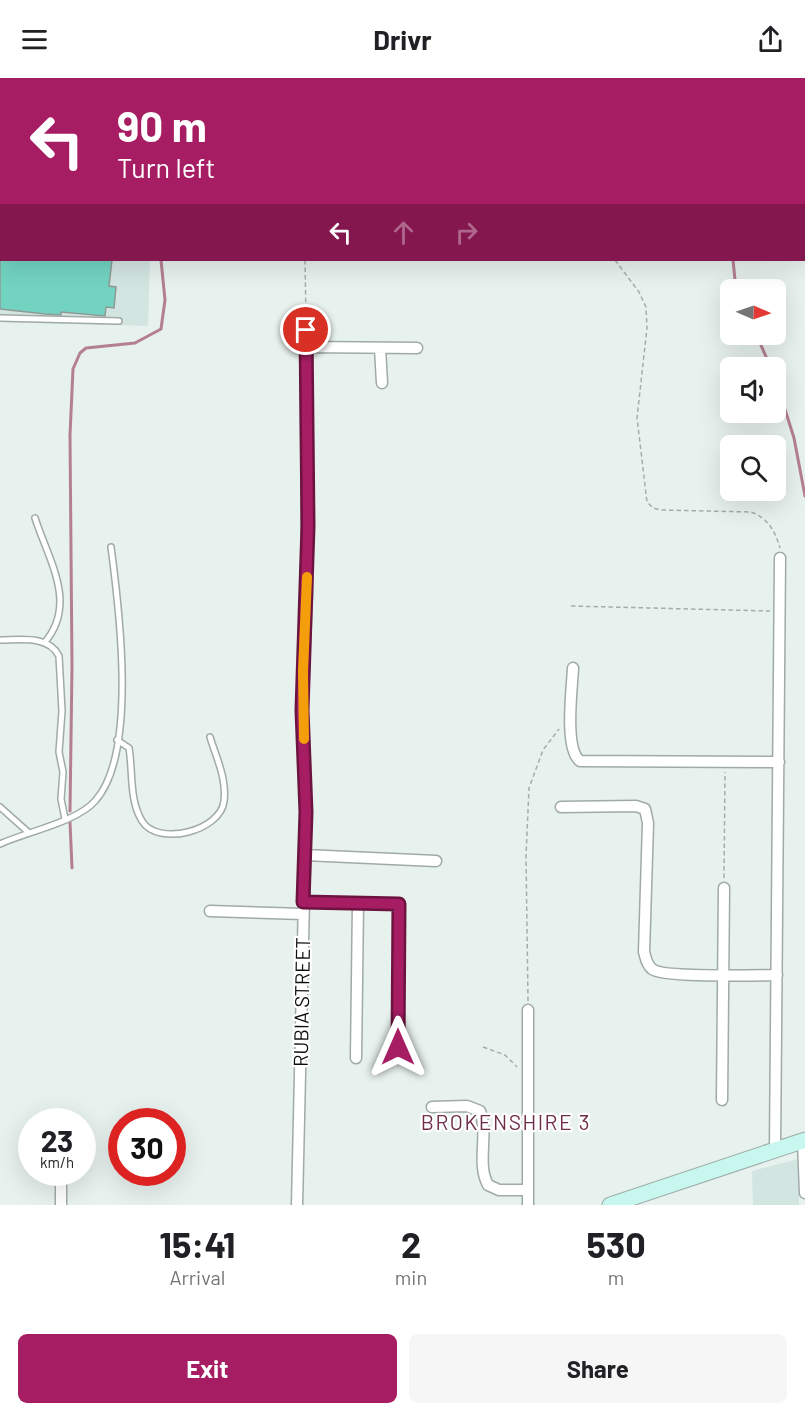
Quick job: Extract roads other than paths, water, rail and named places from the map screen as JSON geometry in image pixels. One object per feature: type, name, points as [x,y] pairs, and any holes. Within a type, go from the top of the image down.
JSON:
[{"type":"street","name":"RUBIA STREET","points":[[297,1205],[306,781],[302,710],[307,594],[306,330]]},
{"type":"street","points":[[306,347],[417,348]]},
{"type":"street","points":[[380,348],[382,383]]},
{"type":"street","points":[[775,1150],[780,558]]},
{"type":"street","points":[[573,668],[572,750],[580,761],[779,762]]},
{"type":"street","points":[[561,807],[636,806],[645,809],[648,823],[646,962],[660,973],[777,975]]},
{"type":"street","points":[[305,855],[436,861]]},
{"type":"street","points":[[722,1100],[724,888]]},
{"type":"street","points":[[303,902],[399,904],[398,1047]]},
{"type":"street","points":[[356,1058],[358,903]]},
{"type":"street","points":[[210,911],[303,914]]},
{"type":"street","points":[[528,1010],[528,1205]]},
{"type":"street","points":[[432,1107],[467,1106],[480,1111],[483,1125],[484,1173],[488,1185],[499,1190],[528,1190]]},
{"type":"street","points":[[610,1205],[804,1141],[805,1193]]},
{"type":"street","points":[[61,1186],[61,1205]]},
{"type":"lane","points":[[0,318],[119,321]]},
{"type":"lane","points":[[35,518],[57,574],[60,594],[57,626],[45,642]]},
{"type":"lane","points":[[0,844],[88,808],[101,793],[113,762],[122,697],[120,622],[111,547]]},
{"type":"lane","points":[[0,640],[45,642],[55,648],[60,664],[59,752],[63,772],[61,799],[65,819]]},
{"type":"lane","points":[[117,740],[129,748],[137,810],[142,822],[151,830],[161,834],[202,827],[216,818],[224,802],[223,781],[210,737]]},
{"type":"lane","points":[[0,807],[28,832]]},
{"type":"waterway","points":[[70,811],[72,666],[70,435],[73,369],[80,353],[86,348],[135,343],[161,329],[165,300],[161,261]]},
{"type":"waterway","points":[[733,261],[735,279]]},
{"type":"waterway","points":[[761,345],[766,357]]},
{"type":"waterway","points":[[786,413],[794,438],[805,496]]},
{"type":"waterway","points":[[70,822],[72,868]]},
{"type":"district","name":"BROKENSHIRE 3","points":[[506,1123]]}]
